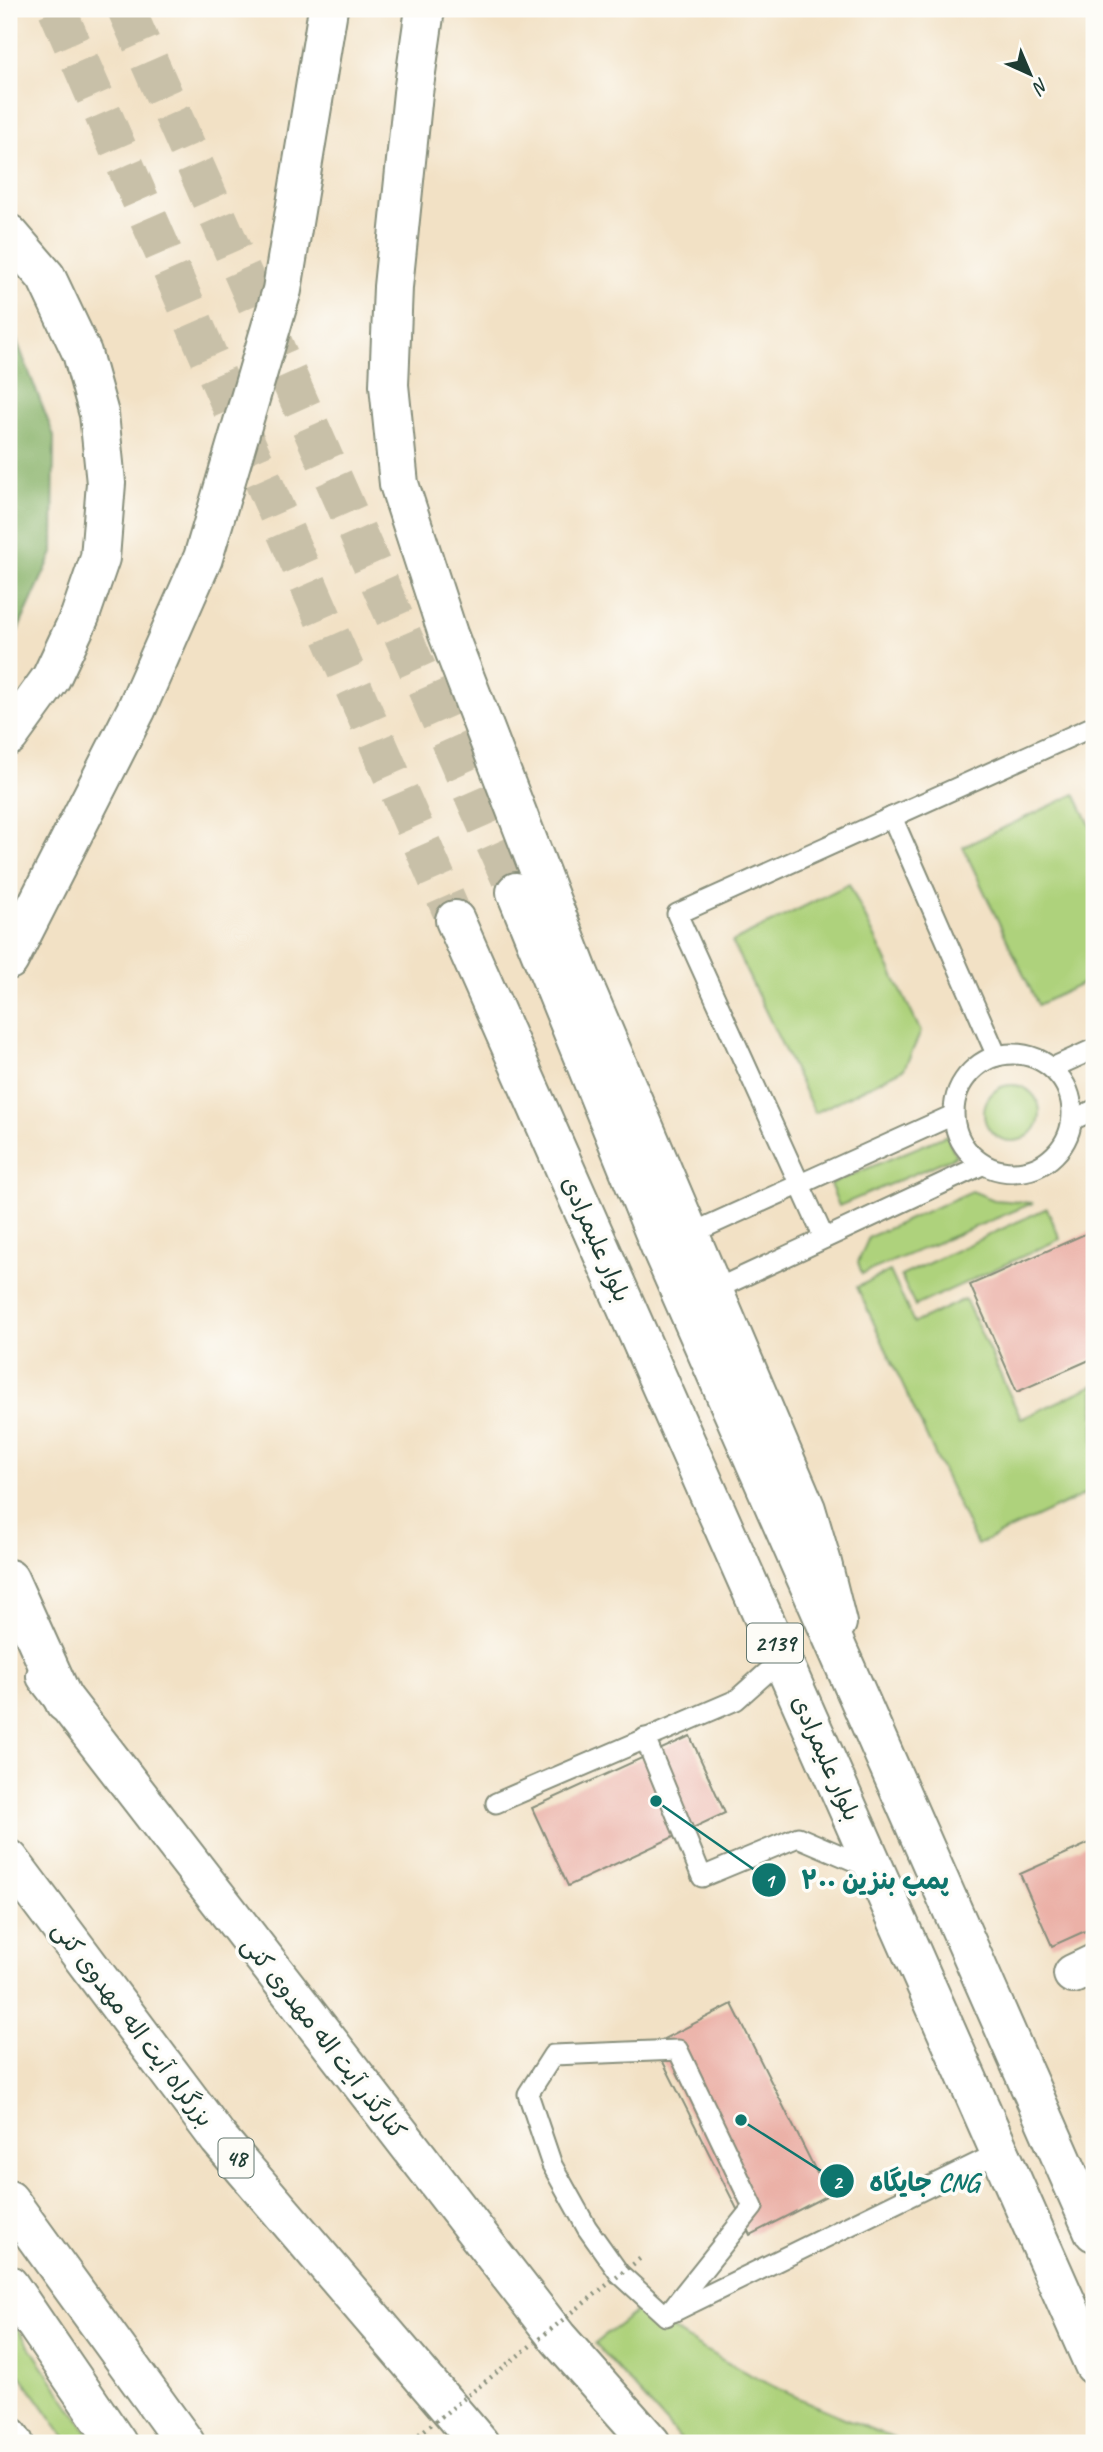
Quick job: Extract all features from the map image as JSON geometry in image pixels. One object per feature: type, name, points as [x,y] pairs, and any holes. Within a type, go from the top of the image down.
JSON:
[{"type":"main road","points":[[9,960],[136,710],[203,558],[282,290],[328,9]]},
{"type":"main road","points":[[425,9],[413,93],[393,286],[389,385],[399,484],[448,634],[580,976],[806,1509],[849,1676]]},
{"type":"main road","points":[[9,233],[46,277],[82,353],[99,414],[106,483],[100,558],[80,616],[51,678],[9,736]]},
{"type":"main road","name":"2139","points":[[516,892],[660,1247],[1094,2232]]},
{"type":"main road","name":"بلوار علیمرادی","points":[[455,920],[1094,2365]]},
{"type":"main road","points":[[9,1579],[65,1703]]},
{"type":"main road","name":"کنارگذر آیت اله مهدوی کنی","points":[[9,1623],[65,1703],[558,2338],[647,2440]]},
{"type":"main road","name":"بزرگراه آیت اله مهدوی کنی","points":[[9,1859],[219,2138],[479,2443]]},
{"type":"main road","points":[[9,2200],[185,2443]]},
{"type":"main road","points":[[9,2285],[117,2443]]},
{"type":"main road","points":[[9,2436],[14,2443]]},
{"type":"lane","points":[[824,1238],[677,914],[1094,726]]},
{"type":"lane","points":[[892,817],[997,1056]]},
{"type":"lane","points":[[1052,1068],[1094,1049]]},
{"type":"lane","points":[[1016,1054],[1035,1058],[1052,1068],[1064,1082],[1071,1101],[1072,1120],[1066,1138],[1055,1155],[1040,1166],[1021,1172],[1000,1171],[982,1165],[967,1152],[957,1134],[953,1115],[956,1095],[965,1078],[979,1065],[997,1056],[1016,1054]]},
{"type":"lane","points":[[1072,1120],[1094,1110]]},
{"type":"lane","points":[[690,1234],[953,1115]]},
{"type":"lane","points":[[714,1290],[982,1165]]},
{"type":"lane","points":[[496,1803],[736,1700],[782,1658]]},
{"type":"lane","points":[[645,1738],[702,1877],[798,1838],[876,1870]]},
{"type":"lane","points":[[678,2050],[753,2207],[666,2316],[619,2273],[587,2228],[552,2165],[528,2094],[553,2055],[678,2050]]},
{"type":"lane","points":[[666,2316],[1000,2152]]},
{"type":"path","points":[[408,2443],[642,2257]]},
{"type":"green space","points":[[9,321],[54,436],[53,553],[9,650]]},
{"type":"green space","points":[[1075,794],[1094,833],[1094,978],[1038,1005],[963,847]]},
{"type":"green space","points":[[849,884],[921,1032],[904,1069],[815,1113],[732,942]]},
{"type":"green space","points":[[1006,1085],[1018,1085],[1028,1089],[1036,1097],[1040,1113],[1036,1129],[1028,1137],[1018,1141],[1006,1141],[996,1137],[988,1129],[984,1119],[984,1107],[988,1097],[996,1089]]},
{"type":"green space","points":[[947,1135],[956,1156],[839,1206],[830,1184]]},
{"type":"green space","points":[[972,1191],[994,1200],[1033,1203],[862,1274],[858,1262],[869,1237]]},
{"type":"green space","points":[[1047,1208],[1060,1239],[915,1306],[901,1276]]},
{"type":"green space","points":[[890,1271],[914,1323],[965,1299],[1021,1419],[1094,1385],[1094,1490],[977,1545],[857,1287]]},
{"type":"green space","points":[[642,2307],[703,2349],[735,2367],[803,2400],[905,2443],[684,2443],[595,2344]]},
{"type":"green space","points":[[9,2316],[95,2443],[69,2443],[9,2359]]},
{"type":"building","points":[[1094,1230],[1094,1358],[1017,1392],[970,1285]]},
{"type":"building","points":[[690,1736],[725,1813],[568,1886],[532,1808]]},
{"type":"building","points":[[1094,1841],[1094,1927],[1052,1946],[1020,1874]]},
{"type":"building","points":[[732,2004],[828,2195],[750,2235],[654,2044]]},
{"type":"tunnel","points":[[57,9],[455,920]]},
{"type":"tunnel","points":[[126,9],[516,892]]},
{"type":"place","name":"پمپ بنزین ۲۰۰","points":[[656,1801]]},
{"type":"place","name":"جایگاه CNG","points":[[741,2120]]}]
